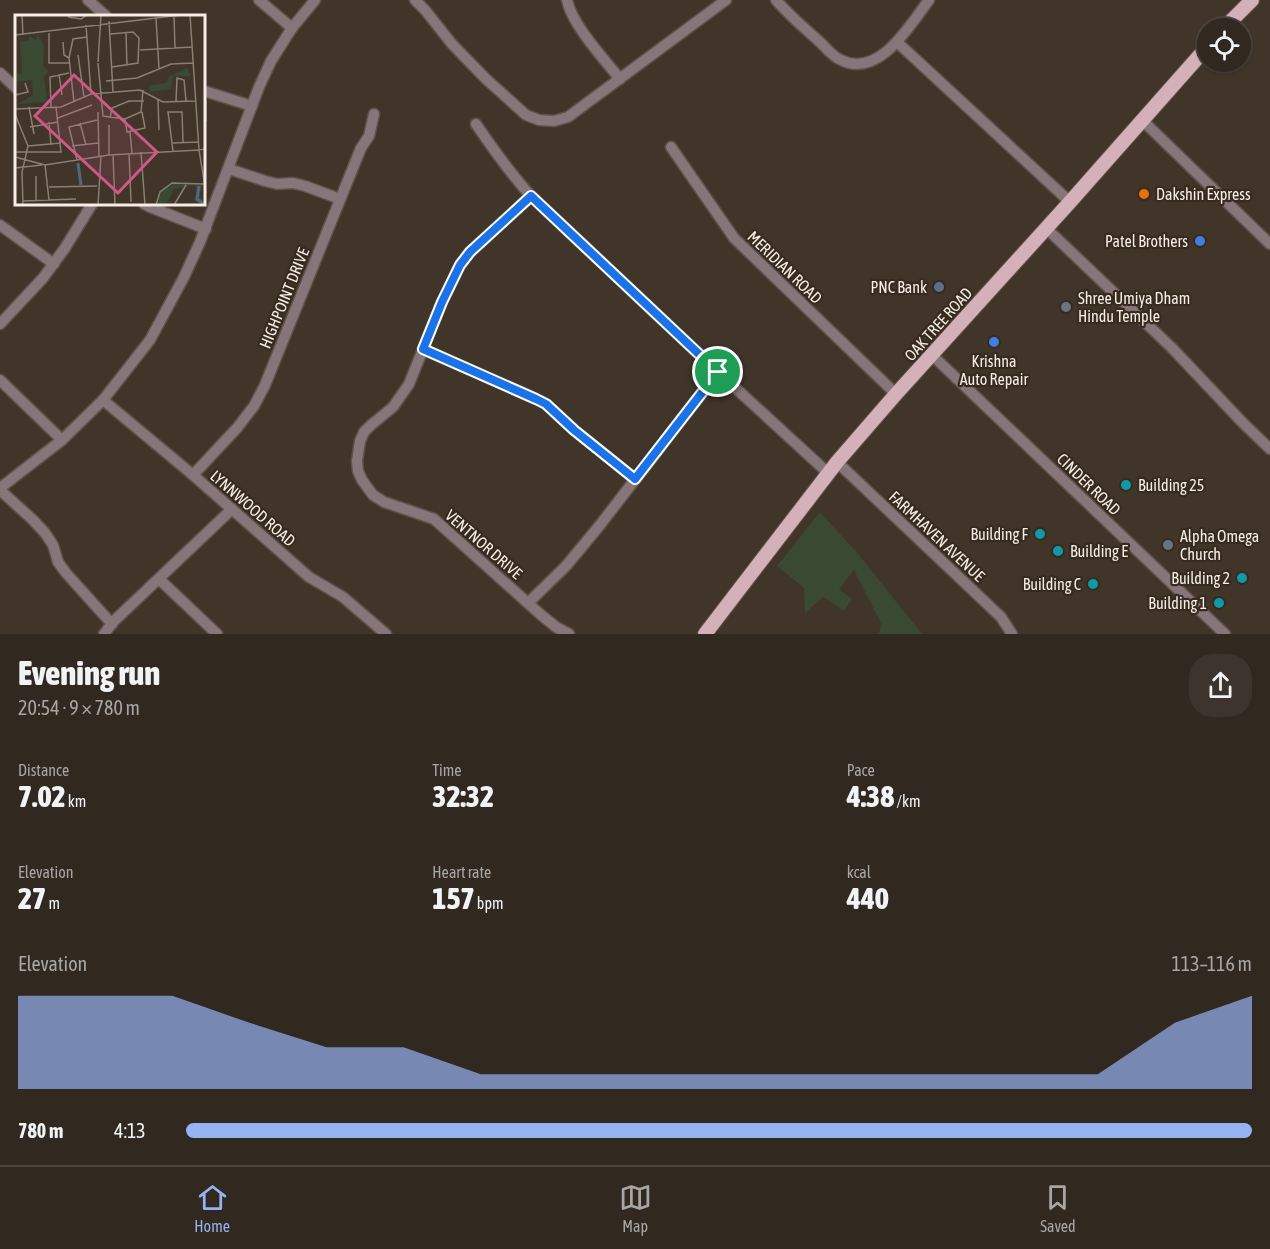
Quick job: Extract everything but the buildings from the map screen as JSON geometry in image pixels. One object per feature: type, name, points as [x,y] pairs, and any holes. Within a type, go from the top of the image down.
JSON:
[{"type":"main road","points":[[1234,18],[1252,0]]},
{"type":"main road","name":"OAK TREE ROAD","points":[[705,634],[832,468],[1197,58]]},
{"type":"street","points":[[88,0],[105,15]]},
{"type":"street","points":[[260,0],[291,28]]},
{"type":"street","points":[[112,624],[66,573],[58,562],[53,545],[45,533],[0,489],[62,440],[103,400],[150,340],[184,277],[206,229],[271,61],[291,28],[315,0]]},
{"type":"street","points":[[415,0],[452,44],[526,115],[539,120],[554,121],[568,117],[726,0]]},
{"type":"street","points":[[567,0],[576,23],[620,79]]},
{"type":"street","points":[[776,0],[789,15],[839,60],[851,64],[866,63],[892,48],[929,0]]},
{"type":"street","points":[[897,42],[1070,202]]},
{"type":"street","points":[[0,73],[15,87]]},
{"type":"street","points":[[206,92],[252,106]]},
{"type":"street","name":"HIGHPOINT DRIVE","points":[[193,475],[237,428],[266,385],[361,148],[369,136],[374,114]]},
{"type":"street","points":[[1142,120],[1270,244]]},
{"type":"street","name":"FARMHAVEN AVENUE","points":[[476,124],[493,150],[531,196],[718,372],[832,468],[1001,617],[1012,634]]},
{"type":"street","name":"MERIDIAN ROAD","points":[[670,147],[734,238],[896,394]]},
{"type":"street","points":[[229,169],[277,184],[293,183],[305,186],[340,200]]},
{"type":"street","name":"VENTNOR DRIVE","points":[[531,196],[470,252],[460,265],[442,302],[410,384],[393,407],[364,432],[357,461],[362,480],[373,495],[384,502],[434,519],[556,627],[569,634]]},
{"type":"street","points":[[0,324],[54,264],[91,206]]},
{"type":"street","points":[[148,206],[206,229]]},
{"type":"street","points":[[0,225],[54,264]]},
{"type":"street","points":[[1046,228],[1172,348],[1270,449]]},
{"type":"street","points":[[423,349],[546,404],[574,430],[635,479]]},
{"type":"street","name":"CINDER ROAD","points":[[932,355],[1225,634]]},
{"type":"street","points":[[528,603],[566,566],[718,372]]},
{"type":"street","points":[[0,380],[62,440]]},
{"type":"street","name":"LYNNWOOD ROAD","points":[[103,400],[309,577],[343,597],[386,634]]},
{"type":"street","points":[[104,634],[232,509]]},
{"type":"street","points":[[159,579],[217,634]]},
{"type":"green space","points":[[820,512],[859,555],[922,634],[879,634],[881,623],[854,570],[839,589],[852,599],[844,611],[823,597],[805,613],[804,588],[777,566]]},
{"type":"place","name":"Dakshin Express","points":[[1144,194]]},
{"type":"place","name":"Patel Brothers","points":[[1200,241]]},
{"type":"place","name":"PNC Bank","points":[[939,287]]},
{"type":"place","name":"Shree Umiya Dham Hindu Temple","points":[[1066,307]]},
{"type":"place","name":"Krishna Auto Repair","points":[[994,342]]},
{"type":"place","name":"Building 25","points":[[1126,485]]},
{"type":"place","name":"Building F","points":[[1040,534]]},
{"type":"place","name":"Alpha Omega Church","points":[[1168,545]]},
{"type":"place","name":"Building E","points":[[1058,551]]},
{"type":"place","name":"Building 2","points":[[1242,578]]},
{"type":"place","name":"Building C","points":[[1093,584]]},
{"type":"place","name":"Building 1","points":[[1219,603]]},
{"type":"route","points":[[531,196],[718,372],[635,479],[574,430],[546,404],[423,349],[460,265],[470,252],[531,196]]}]
